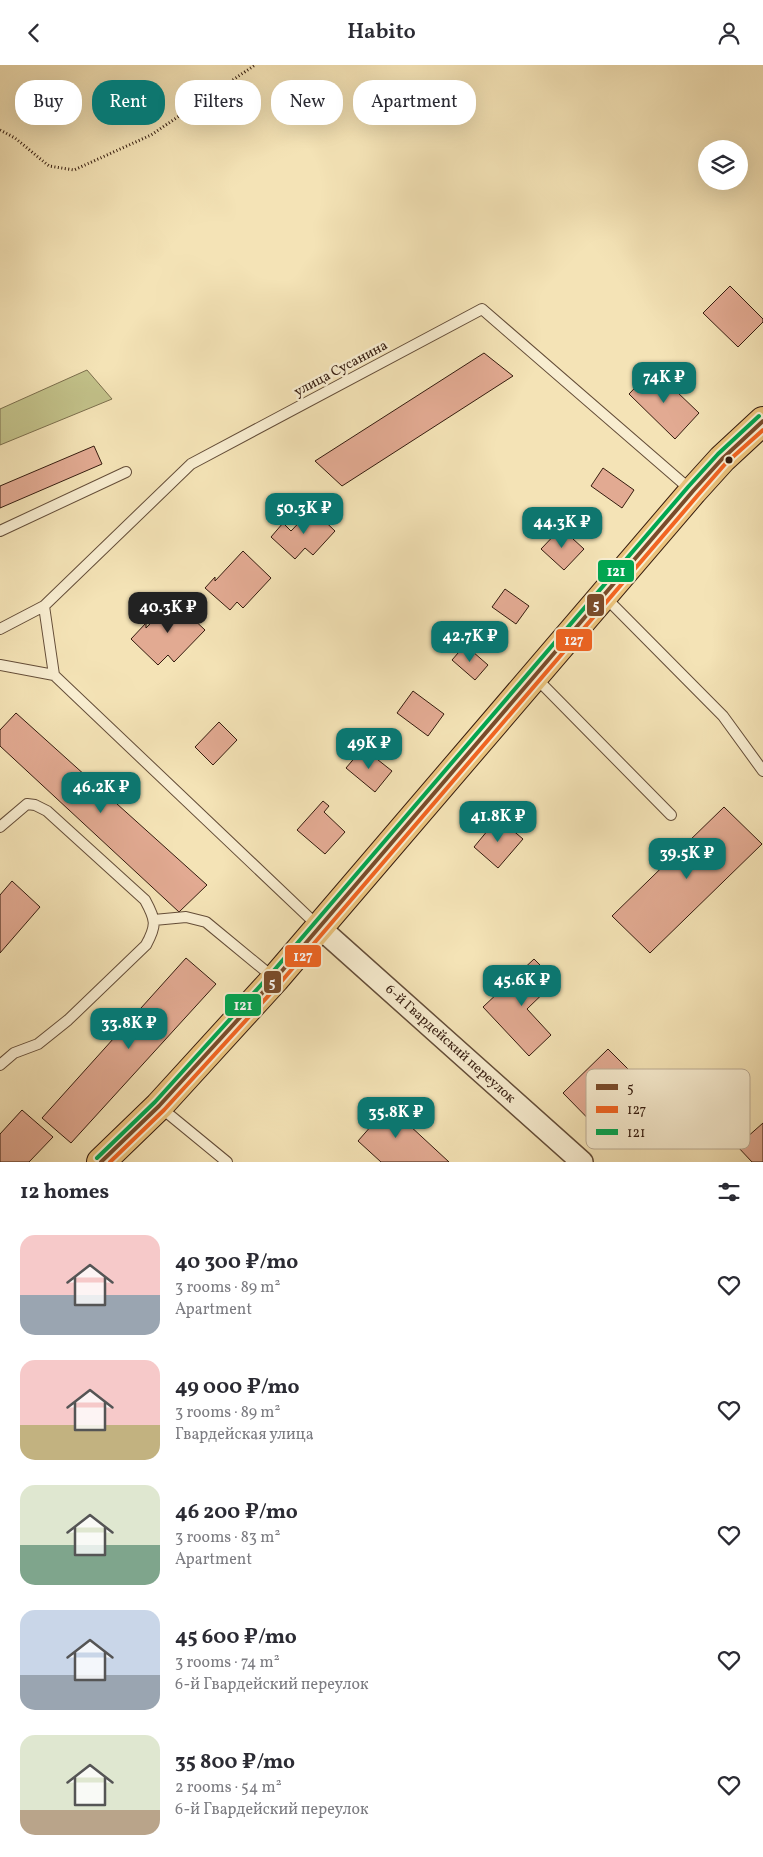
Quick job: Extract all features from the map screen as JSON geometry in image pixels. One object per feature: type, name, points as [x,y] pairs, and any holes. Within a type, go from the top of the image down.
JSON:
[{"type":"main road","points":[[101,1162],[159,1106],[274,979],[535,677],[692,491],[722,459],[763,421]]},
{"type":"street","name":"6-й Гвардейский переулок","points":[[319,927],[582,1162]]},
{"type":"lane","name":"улица Сусанина","points":[[0,629],[44,606],[191,464],[482,309],[692,491]]},
{"type":"lane","points":[[0,531],[126,472]]},
{"type":"lane","points":[[604,596],[723,716],[763,771]]},
{"type":"lane","points":[[44,606],[54,675]]},
{"type":"lane","points":[[0,665],[54,675],[319,927]]},
{"type":"lane","points":[[535,677],[671,815]]},
{"type":"lane","points":[[0,827],[27,804],[35,805],[47,811],[145,900],[154,920],[154,930],[146,945],[68,1021],[38,1044],[14,1053],[0,1065]]},
{"type":"lane","points":[[154,920],[186,917],[206,923],[274,979]]},
{"type":"lane","points":[[159,1106],[227,1162]]},
{"type":"path","points":[[0,129],[15,138],[48,166],[74,170],[151,135],[255,65]]},
{"type":"shaded area","points":[[87,370],[112,399],[0,445],[0,409]]},
{"type":"building","points":[[730,286],[763,319],[763,322],[738,347],[703,313]]},
{"type":"building","points":[[484,353],[513,376],[342,486],[315,461]]},
{"type":"building","points":[[653,369],[699,413],[675,439],[629,394]]},
{"type":"building","points":[[94,446],[102,464],[0,508],[0,486]]},
{"type":"building","points":[[603,468],[634,490],[622,508],[591,486]]},
{"type":"building","points":[[312,509],[335,531],[313,555],[305,548],[295,559],[271,537],[283,523],[291,531]]},
{"type":"building","points":[[561,528],[584,549],[564,570],[541,549]]},
{"type":"building","points":[[243,551],[271,578],[243,608],[237,602],[230,610],[205,588],[215,577],[215,581]]},
{"type":"building","points":[[505,589],[529,606],[516,624],[492,607]]},
{"type":"building","points":[[173,600],[205,630],[174,662],[168,655],[158,665],[131,639],[146,623],[146,628]]},
{"type":"building","points":[[465,645],[488,665],[475,680],[452,660]]},
{"type":"building","points":[[413,691],[444,714],[428,736],[397,713]]},
{"type":"building","points":[[16,713],[207,885],[179,912],[0,746],[0,730]]},
{"type":"building","points":[[219,722],[237,740],[213,765],[195,747]]},
{"type":"building","points":[[363,748],[392,771],[375,792],[346,768]]},
{"type":"building","points":[[323,801],[329,806],[324,812],[345,832],[325,854],[297,830]]},
{"type":"building","points":[[724,807],[762,844],[650,953],[612,916]]},
{"type":"building","points":[[498,818],[523,839],[498,868],[474,847]]},
{"type":"building","points":[[12,881],[40,907],[0,953],[0,895]]},
{"type":"building","points":[[186,958],[216,984],[71,1143],[42,1118]]},
{"type":"building","points":[[534,959],[556,981],[527,1009],[551,1035],[529,1056],[483,1007]]},
{"type":"building","points":[[608,1049],[628,1069],[588,1069]]},
{"type":"building","points":[[586,1071],[586,1116],[563,1093]]},
{"type":"building","points":[[381,1099],[449,1162],[381,1162],[358,1141],[372,1125],[364,1118]]},
{"type":"building","points":[[22,1110],[53,1137],[29,1162],[0,1162],[0,1134]]},
{"type":"building","points":[[763,1123],[763,1162],[752,1162],[740,1149],[750,1149],[750,1134]]},
{"type":"transit line","name":"121","points":[[97,1158],[155,1102],[270,975],[688,487],[718,454],[759,416]]},
{"type":"transit line","name":"5","points":[[101,1162],[159,1106],[275,979],[693,491],[722,459],[763,421]]},
{"type":"transit line","name":"127","points":[[110,1162],[164,1110],[280,983],[698,495],[726,463],[763,430]]}]
